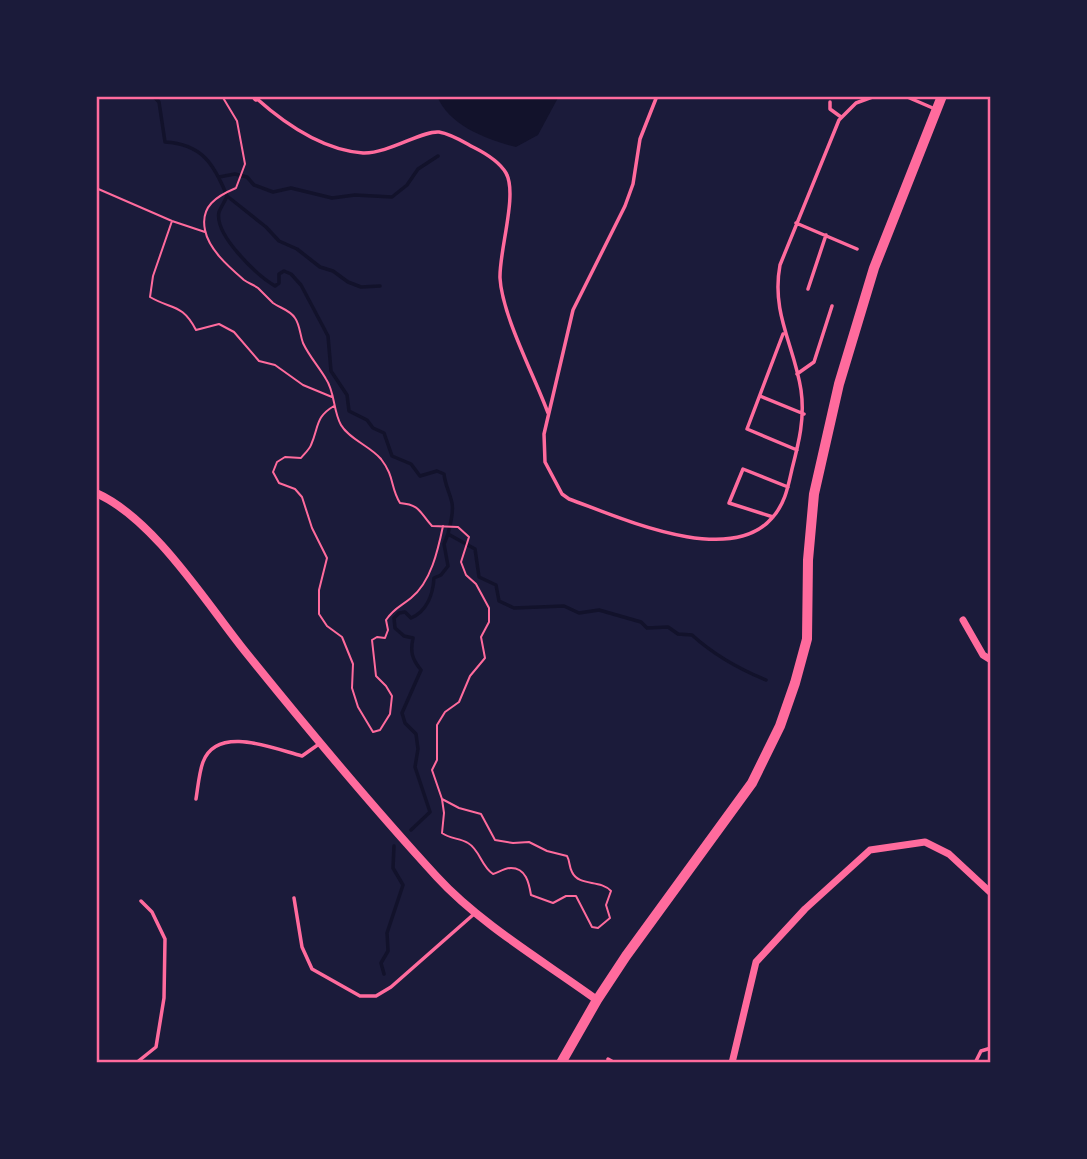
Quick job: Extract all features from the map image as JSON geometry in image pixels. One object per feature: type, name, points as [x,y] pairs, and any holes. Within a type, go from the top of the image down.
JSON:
[{"type":"main road","points":[[561,1063],[626,956],[752,783],[780,726],[796,683],[807,639],[808,560],[814,494],[839,384],[874,268],[942,96]]},
{"type":"street","points":[[96,493],[124,509],[157,540],[321,742],[439,880],[476,913],[597,1000]]},
{"type":"street","points":[[963,620],[983,655],[991,660]]},
{"type":"street","points":[[732,1063],[756,962],[805,909],[870,849],[925,842],[950,854],[991,893]]},
{"type":"lane","points":[[657,96],[640,139],[633,184],[625,206],[573,310],[544,434],[545,462],[562,494],[569,499],[673,536],[718,539],[761,528],[774,517],[784,502],[804,414],[797,374],[779,313],[777,279],[780,265],[841,117],[856,103],[866,97],[875,96]]},
{"type":"lane","points":[[905,96],[936,109]]},
{"type":"lane","points":[[256,97],[273,113],[314,139],[341,149],[365,153],[388,149],[436,132],[456,138],[484,152],[500,166],[508,175],[509,193],[500,254],[503,298],[549,414]]},
{"type":"lane","points":[[830,102],[830,109],[841,117]]},
{"type":"lane","points":[[796,223],[857,249]]},
{"type":"lane","points":[[808,289],[826,236]]},
{"type":"lane","points":[[797,374],[814,362],[832,306]]},
{"type":"lane","points":[[784,332],[747,429],[797,450]]},
{"type":"lane","points":[[760,396],[804,414]]},
{"type":"lane","points":[[774,517],[729,503],[743,469],[788,487]]},
{"type":"lane","points":[[196,799],[204,759],[219,744],[235,740],[302,756],[321,742]]},
{"type":"lane","points":[[294,898],[302,947],[312,969],[360,996],[376,996],[391,987],[476,913]]},
{"type":"lane","points":[[136,1063],[156,1046],[164,998],[165,939],[152,912],[141,901]]},
{"type":"lane","points":[[975,1063],[981,1051],[991,1048]]},
{"type":"lane","points":[[608,1059],[615,1063]]},
{"type":"path","points":[[222,96],[237,121],[245,164],[236,188],[220,194],[208,205],[204,219],[205,232],[216,253],[246,281],[295,317],[303,344],[313,357],[317,369],[327,379],[339,422],[346,432],[379,456],[391,473],[395,494],[400,503],[412,504],[421,510],[432,526],[458,527],[469,537],[461,562],[463,569],[484,595],[489,608],[489,622],[481,637],[485,658],[470,676],[459,702],[445,712],[437,725],[437,761],[432,770],[433,780],[442,799],[442,833],[447,838],[468,842],[485,869],[493,874],[512,867],[522,871],[527,877],[531,895],[536,898],[554,903],[566,896],[576,896],[592,927],[598,928],[610,918],[606,905],[611,891],[605,885],[579,881],[572,874],[567,856],[547,851],[529,842],[495,840],[481,814],[459,808],[442,799]]},
{"type":"path","points":[[96,188],[172,221],[205,232]]},
{"type":"path","points":[[172,221],[160,252],[150,297],[160,303],[180,308],[196,330],[219,324],[234,332],[259,361],[275,365],[303,385],[332,397]]},
{"type":"path","points":[[335,406],[324,412],[316,426],[311,446],[301,458],[285,457],[277,462],[273,472],[279,483],[295,489],[302,497],[312,528],[327,558],[319,590],[319,614],[327,626],[342,637],[353,664],[352,688],[358,707],[373,732],[380,730],[390,714],[392,696],[376,676],[372,640],[377,637],[385,638],[388,630],[386,620],[395,607],[412,597],[427,577],[436,556],[443,526]]},
{"type":"shaded area","points":[[437,96],[559,96],[538,135],[516,147],[470,130],[450,116]]},
{"type":"waterway","points":[[153,96],[159,102],[165,142],[197,152],[217,174],[227,196],[219,212],[219,221],[238,254],[275,286],[279,283],[279,274],[284,271],[291,274],[301,285],[328,336],[331,371],[347,395],[349,411],[384,433],[392,456],[411,464],[420,476],[437,471],[444,474],[452,507],[448,534],[475,549],[479,577],[496,585],[499,601],[514,608],[564,606],[579,613],[599,610],[641,622],[647,628],[668,627],[678,634],[692,635],[727,660],[766,680]]},
{"type":"waterway","points":[[219,177],[235,174],[247,177],[254,185],[273,192],[291,188],[332,198],[355,195],[392,197],[407,185],[418,169],[438,156]]},
{"type":"waterway","points":[[227,196],[279,241],[297,249],[320,267],[333,271],[348,282],[361,287],[380,286]]},
{"type":"waterway","points":[[411,830],[430,812],[415,767],[418,749],[416,734],[405,723],[402,713],[421,670],[412,655],[413,638],[404,636],[395,628],[394,618],[405,612],[411,618],[425,606],[431,596],[434,578],[441,575],[448,566],[444,544],[448,534]]},
{"type":"waterway","points":[[384,974],[381,963],[388,951],[387,933],[403,885],[393,868],[394,846]]}]
